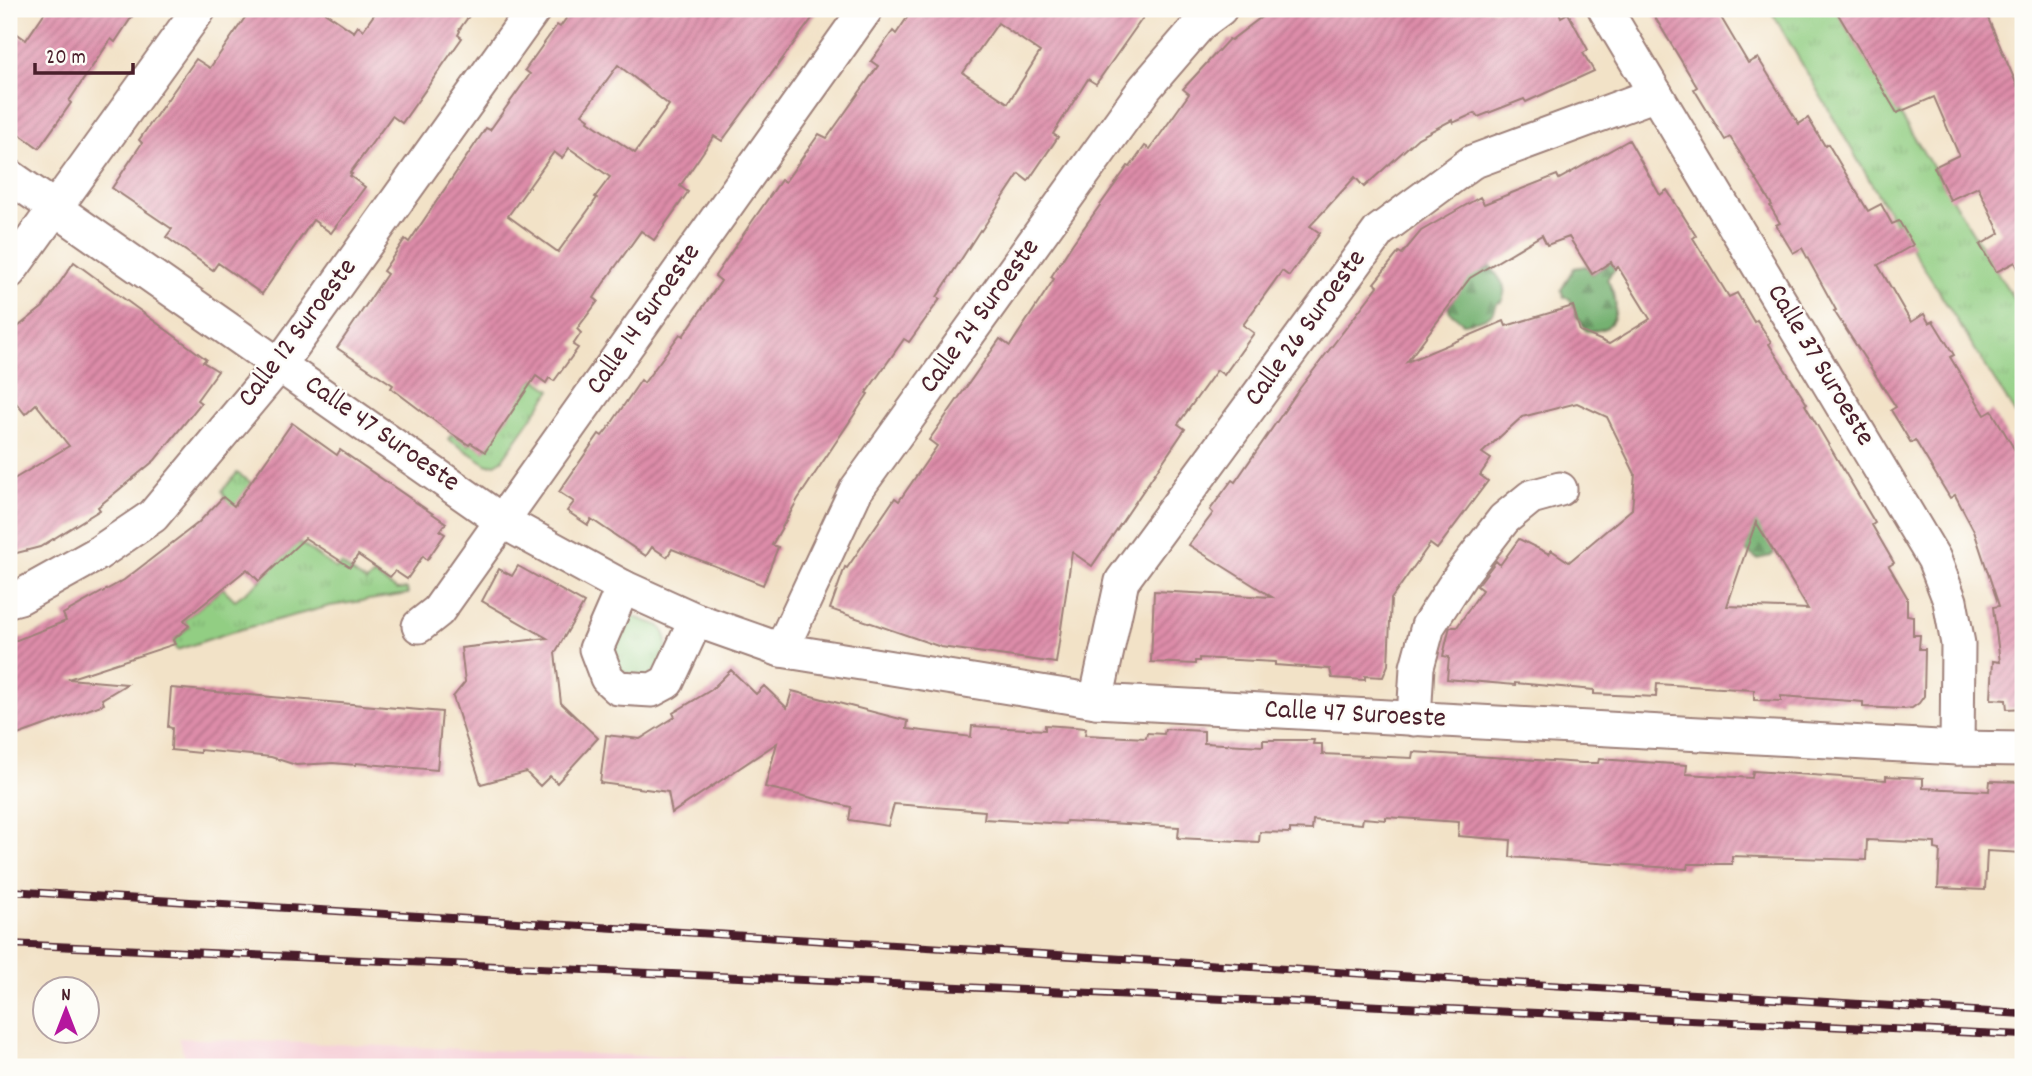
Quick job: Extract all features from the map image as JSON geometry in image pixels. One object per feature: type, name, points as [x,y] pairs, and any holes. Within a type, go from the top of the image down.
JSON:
[{"type":"street","points":[[9,272],[199,9]]},
{"type":"street","name":"Calle 12 Suroeste","points":[[9,600],[20,597],[97,554],[153,516],[280,364],[534,9]]},
{"type":"street","name":"Calle 14 Suroeste","points":[[419,626],[438,611],[866,9]]},
{"type":"street","name":"Calle 24 Suroeste","points":[[781,650],[856,490],[1145,88],[1201,23],[1220,9]]},
{"type":"street","name":"Calle 37 Suroeste","points":[[1605,9],[1934,559],[1950,601],[1958,644],[1957,748]]},
{"type":"street","name":"Calle 26 Suroeste","points":[[1096,701],[1122,582],[1379,231],[1472,162],[1656,94]]},
{"type":"street","name":"Calle 47 Suroeste","points":[[9,176],[502,521],[623,587],[696,620],[781,650],[1096,701],[1957,748],[2023,749]]},
{"type":"street","points":[[1414,719],[1417,667],[1428,626],[1461,575],[1504,519],[1531,497],[1560,488]]},
{"type":"street","points":[[623,587],[596,649],[607,678],[618,688],[652,690],[667,682],[696,620]]},
{"type":"shaded area","points":[[178,1038],[936,1067],[189,1067]]},
{"type":"green space","points":[[1770,9],[1835,9],[2015,301],[2023,315],[2023,426],[1877,193]]},
{"type":"green space","points":[[1611,263],[1615,269],[1607,279],[1616,307],[1615,315],[1606,327],[1586,331],[1577,318],[1570,299],[1564,297],[1561,290],[1574,268],[1586,266],[1592,274]]},
{"type":"green space","points":[[1477,265],[1481,272],[1491,266],[1504,287],[1504,292],[1501,302],[1497,303],[1492,313],[1479,320],[1463,323],[1448,307]]},
{"type":"green space","points":[[506,358],[551,390],[502,460],[488,465],[448,439],[452,434],[469,445]]},
{"type":"green space","points":[[237,473],[253,484],[284,531],[336,569],[341,564],[366,582],[374,575],[397,590],[407,589],[408,594],[330,606],[231,632],[177,650],[173,640],[189,627],[184,620],[223,588],[235,600],[259,582],[280,560],[223,503],[226,499],[222,491]]},
{"type":"green space","points":[[1723,476],[1778,548],[1771,556],[1757,559],[1746,551]]},
{"type":"green space","points":[[626,614],[660,626],[666,637],[666,649],[661,661],[645,678],[620,671],[610,655]]},
{"type":"building","points":[[47,9],[137,9],[115,42],[111,39],[39,148],[9,127],[9,28],[26,40]]},
{"type":"building","points":[[251,9],[320,9],[354,32],[358,26],[363,30],[378,9],[474,9],[459,30],[458,35],[462,38],[402,123],[392,116],[350,173],[350,176],[365,187],[331,233],[313,220],[262,294],[218,263],[213,270],[166,237],[172,229],[112,188],[142,143],[139,140],[196,59],[210,68]]},
{"type":"building","points":[[573,9],[819,9],[722,141],[714,136],[680,186],[688,192],[654,240],[641,231],[603,284],[594,298],[598,301],[577,329],[581,333],[573,345],[578,348],[554,381],[549,378],[546,383],[536,376],[485,452],[452,434],[391,388],[393,385],[337,348],[387,274],[383,271],[405,239],[409,242],[486,128],[490,130],[530,74],[525,70],[557,25],[560,27]],"holes":[[[618,65],[669,105],[635,153],[582,114]],[[569,148],[610,177],[558,252],[508,216],[554,152],[562,158]]]},
{"type":"building","points":[[913,9],[1149,9],[1096,84],[1088,79],[1053,134],[1058,137],[1028,181],[1019,174],[937,297],[940,299],[909,342],[904,339],[866,393],[868,394],[798,499],[772,545],[778,547],[763,585],[672,549],[667,557],[652,547],[646,556],[591,519],[588,525],[567,511],[574,502],[559,492],[641,380],[644,383],[680,334],[683,336],[721,281],[715,276],[781,180],[785,182],[819,134],[827,138],[878,66],[871,61],[893,31],[896,34]],"holes":[[[998,23],[1040,52],[1008,103],[963,73]]]},
{"type":"building","points":[[1272,9],[1558,9],[1561,17],[1568,13],[1588,50],[1583,53],[1594,71],[1526,102],[1524,99],[1478,117],[1475,113],[1453,123],[1452,120],[1418,138],[1364,187],[1355,177],[1310,226],[1320,233],[1289,276],[1282,271],[1243,325],[1254,333],[1224,375],[1217,370],[1178,424],[1185,429],[1092,566],[1072,552],[1056,663],[941,647],[830,609],[845,567],[847,568],[895,498],[899,501],[937,446],[929,440],[1000,339],[1010,346],[1054,279],[1051,277],[1073,243],[1128,166],[1130,167],[1145,146],[1150,149],[1189,94],[1183,89],[1229,39]]},
{"type":"building","points":[[1650,9],[1716,9],[1748,63],[1758,58],[1799,124],[1808,118],[1825,146],[1828,144],[1868,211],[1881,204],[1892,224],[1899,221],[1913,245],[1878,265],[1911,322],[1924,314],[1929,323],[1933,321],[1954,355],[1950,357],[1985,415],[1992,411],[2023,464],[2023,708],[2007,709],[2006,700],[1991,699],[1993,661],[2000,662],[1993,607],[1999,606],[1974,531],[1955,495],[1950,498],[1915,440],[1911,443],[1891,410],[1896,407],[1834,311],[1836,310],[1802,248],[1793,253],[1776,225],[1780,223],[1770,206],[1772,205],[1730,137],[1725,140]]},
{"type":"building","points":[[1835,9],[1984,9],[2023,99],[2023,279],[2015,262],[1996,272],[1980,245],[2000,233],[1978,187],[1950,200],[1934,167],[1959,155],[1934,97],[1897,113]]},
{"type":"building","points":[[1629,140],[1660,195],[1667,190],[1729,297],[1737,293],[1754,322],[1757,320],[1875,523],[1872,525],[1894,563],[1889,566],[1907,597],[1907,615],[1913,616],[1913,635],[1920,635],[1919,649],[1925,649],[1924,696],[1912,708],[1863,707],[1863,702],[1781,696],[1781,701],[1754,700],[1754,690],[1657,684],[1656,697],[1594,694],[1594,690],[1447,679],[1449,657],[1443,656],[1450,627],[1457,627],[1482,590],[1477,586],[1496,561],[1500,565],[1519,539],[1549,554],[1551,550],[1569,562],[1632,509],[1635,474],[1607,417],[1577,403],[1522,417],[1482,453],[1491,459],[1480,475],[1488,481],[1437,549],[1430,544],[1391,599],[1388,665],[1383,677],[1365,676],[1365,680],[1332,678],[1330,669],[1275,665],[1275,662],[1199,658],[1195,664],[1151,662],[1154,591],[1272,597],[1189,545],[1213,513],[1210,510],[1232,480],[1235,482],[1300,388],[1378,286],[1374,283],[1399,252],[1402,254],[1421,231],[1480,197],[1484,204],[1557,175],[1559,179]],"holes":[[[1542,235],[1547,245],[1569,237],[1592,274],[1611,262],[1615,269],[1618,267],[1650,319],[1609,344],[1580,331],[1573,306],[1506,326],[1504,321],[1407,362],[1470,278]],[[1756,522],[1808,609],[1727,606]]]},
{"type":"building","points":[[74,262],[206,359],[203,362],[218,371],[197,400],[201,403],[155,460],[98,507],[100,510],[40,547],[9,555],[9,482],[69,446],[36,404],[25,414],[9,394],[9,334],[43,307]]},
{"type":"building","points":[[292,423],[337,455],[340,450],[446,523],[440,531],[445,534],[427,560],[423,556],[407,579],[395,571],[390,577],[358,555],[350,567],[305,538],[259,581],[247,569],[184,620],[189,626],[173,640],[175,644],[68,679],[127,684],[102,699],[104,704],[9,738],[9,643],[66,621],[63,614],[124,580],[198,523],[223,497],[234,506]]},
{"type":"building","points":[[518,566],[584,603],[555,653],[561,703],[598,738],[557,783],[550,776],[540,786],[526,772],[481,784],[453,697],[465,682],[461,648],[547,638],[482,601],[499,569],[512,576]]},
{"type":"building","points":[[731,670],[756,694],[764,686],[787,708],[792,691],[908,721],[907,729],[971,737],[972,726],[1045,730],[1045,725],[1086,728],[1085,735],[1146,738],[1147,733],[1164,734],[1165,729],[1204,731],[1204,743],[1263,746],[1263,740],[1314,740],[1313,744],[1322,744],[1322,754],[1412,758],[1413,752],[1583,763],[1598,763],[1599,759],[1687,765],[1686,774],[1752,778],[1753,771],[1886,780],[1886,776],[1923,778],[1923,788],[1989,791],[1990,781],[2023,782],[2023,853],[1987,851],[1985,890],[1938,888],[1940,850],[1935,849],[1935,843],[1867,840],[1866,860],[1732,856],[1732,864],[1688,864],[1687,869],[1510,857],[1511,840],[1458,836],[1459,822],[1386,817],[1386,820],[1363,818],[1362,824],[1313,820],[1312,830],[1290,829],[1290,833],[1260,832],[1259,842],[1178,838],[1179,827],[984,819],[985,811],[894,804],[888,826],[849,820],[851,807],[765,787],[777,743],[672,813],[668,792],[600,783],[606,735],[640,739],[675,717],[673,713],[711,690]]},
{"type":"building","points":[[171,688],[442,712],[437,770],[356,763],[296,765],[271,757],[171,750],[172,728],[168,727]]},
{"type":"railway","points":[[9,891],[2023,1014]]},
{"type":"railway","points":[[9,944],[2023,1035]]}]
